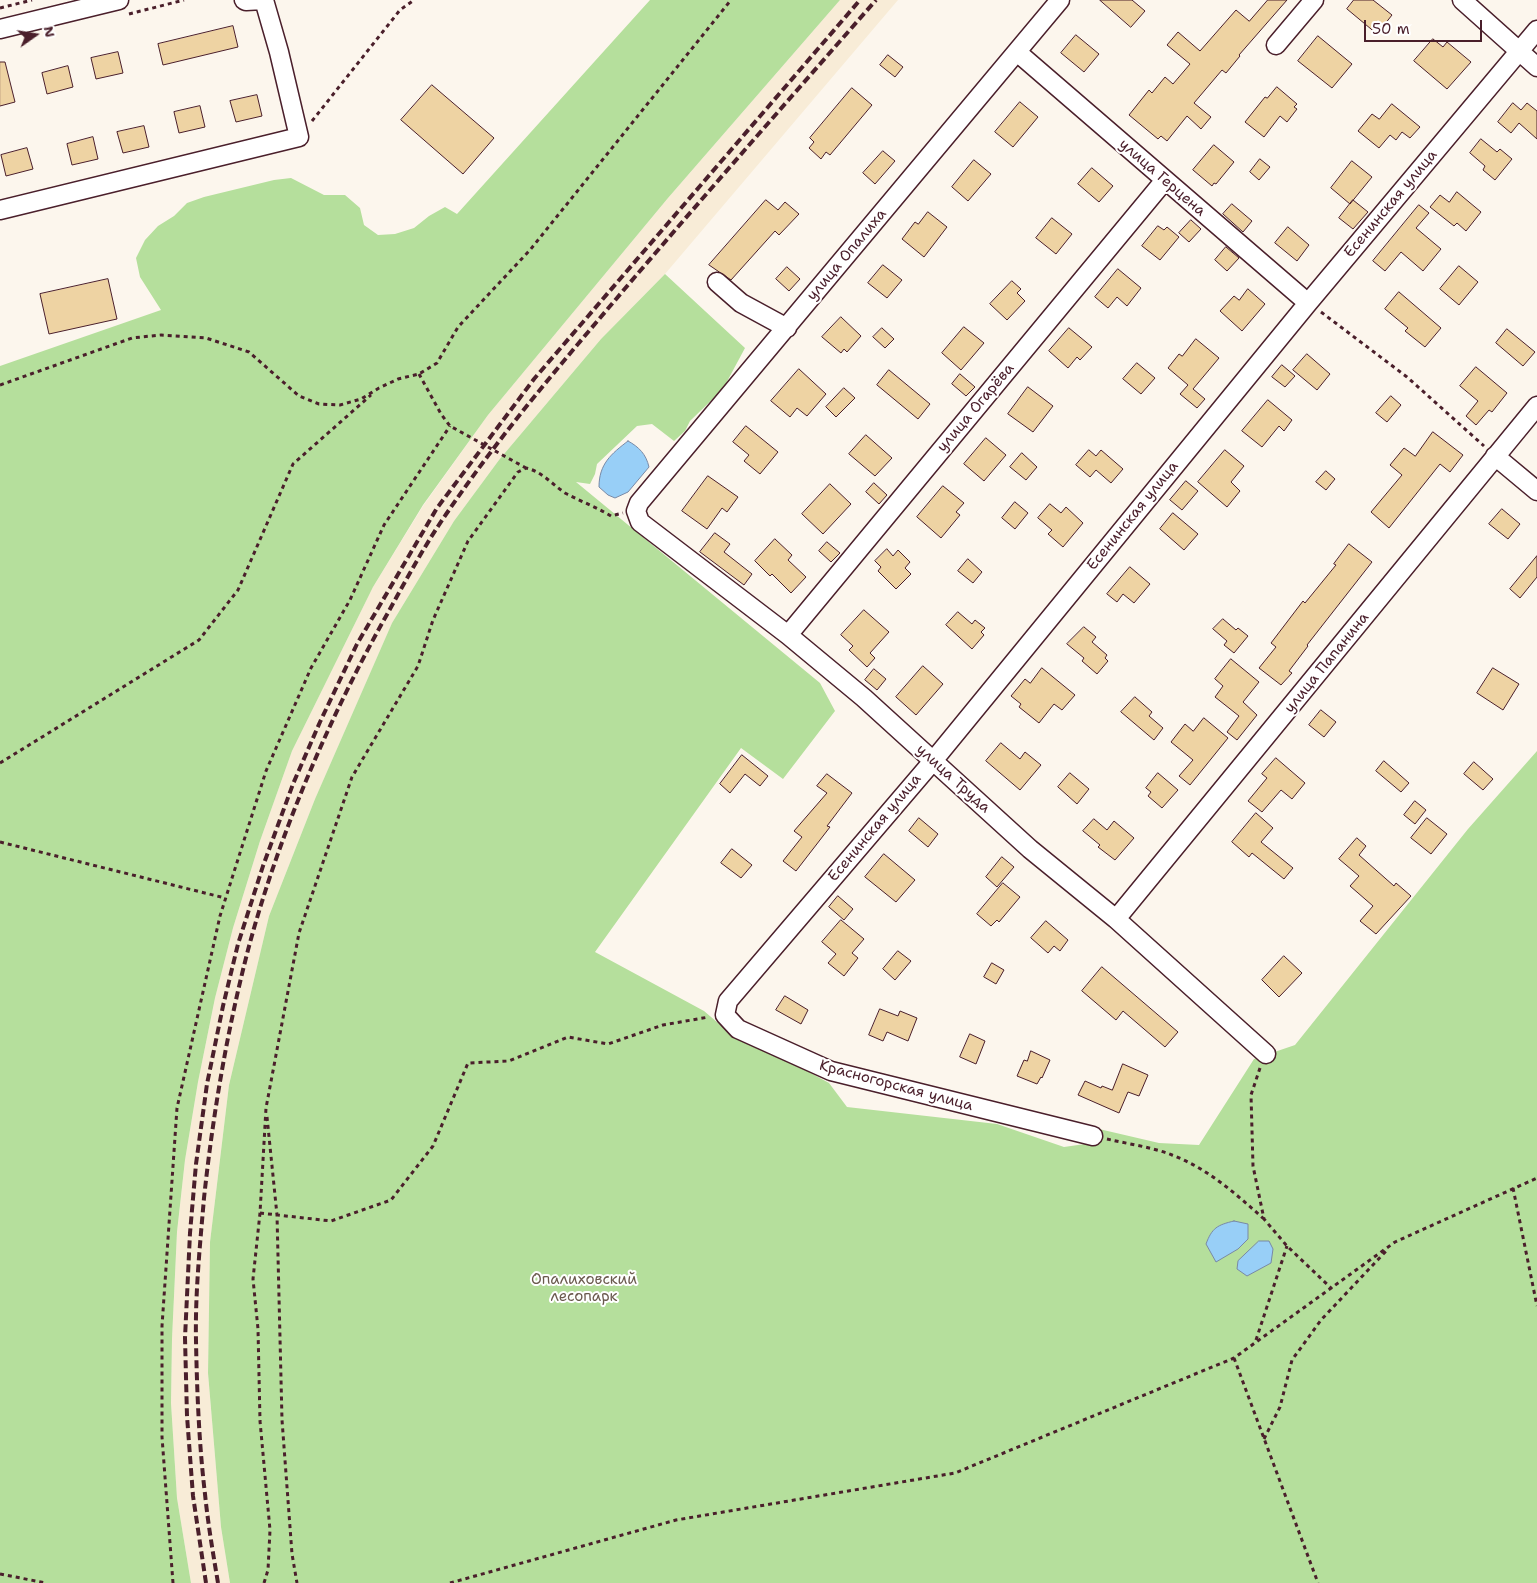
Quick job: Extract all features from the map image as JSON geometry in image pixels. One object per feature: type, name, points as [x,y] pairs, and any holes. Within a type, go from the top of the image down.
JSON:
[{"type":"street","points":[[0,29],[119,0]]},
{"type":"street","points":[[0,210],[299,137],[279,52],[263,0],[244,0]]},
{"type":"street","name":"улица Опалиха","points":[[636,511],[639,503],[1060,0]]},
{"type":"street","points":[[1276,45],[1314,0]]},
{"type":"street","points":[[1462,0],[1537,67]]},
{"type":"street","name":"Есенинская улица","points":[[726,1008],[933,760],[1308,303],[1537,30]]},
{"type":"street","name":"улица Герцена","points":[[1017,52],[1308,303]]},
{"type":"street","name":"улица Огарёва","points":[[788,635],[1165,180]]},
{"type":"street","points":[[717,282],[741,303],[787,328]]},
{"type":"street","name":"улица Папанина","points":[[1116,919],[1537,406]]},
{"type":"street","points":[[1495,456],[1537,491]]},
{"type":"street","name":"улица Труда","points":[[636,511],[640,522],[788,635],[864,698],[1030,849],[1116,919],[1266,1054]]},
{"type":"street","name":"Красногорская улица","points":[[726,1008],[738,1030],[832,1072],[1093,1136]]},
{"type":"path","points":[[0,8],[32,0]]},
{"type":"path","points":[[299,137],[400,10],[414,0]]},
{"type":"path","points":[[0,385],[132,338],[161,335],[206,338],[249,352],[299,396],[319,404],[340,405],[361,399],[398,379],[419,374],[437,363],[458,327],[530,250],[731,0]]},
{"type":"path","points":[[1308,303],[1407,378],[1495,456]]},
{"type":"path","points":[[419,374],[441,414],[450,426],[526,468],[534,470],[566,493],[591,504],[611,516],[636,511]]},
{"type":"path","points":[[0,763],[199,640],[238,590],[292,464],[379,388]]},
{"type":"path","points":[[173,1583],[162,1437],[162,1336],[177,1108],[220,916],[266,771],[311,668],[350,600],[384,526],[450,426]]},
{"type":"path","points":[[264,1583],[268,1570],[270,1530],[260,1421],[258,1329],[253,1279],[260,1213],[266,1108],[299,933],[352,777],[418,666],[433,620],[468,541],[518,472],[526,468]]},
{"type":"path","points":[[0,842],[226,898]]},
{"type":"path","points":[[260,1213],[331,1221],[391,1200],[432,1146],[468,1063],[509,1061],[568,1037],[608,1044],[663,1025],[726,1008]]},
{"type":"path","points":[[1264,1219],[1253,1166],[1251,1095],[1266,1054]]},
{"type":"path","points":[[266,1108],[277,1215],[282,1420],[292,1554],[297,1583]]},
{"type":"path","points":[[1093,1136],[1171,1155],[1201,1170],[1235,1194],[1264,1219],[1287,1246],[1332,1289]]},
{"type":"path","points":[[450,1583],[676,1520],[955,1473],[1234,1358],[1332,1289],[1394,1242],[1537,1178]]},
{"type":"path","points":[[1513,1188],[1537,1306]]},
{"type":"path","points":[[1264,1439],[1280,1407],[1292,1360],[1321,1320],[1394,1242]]},
{"type":"path","points":[[1255,1342],[1287,1246]]},
{"type":"path","points":[[1234,1358],[1318,1583]]},
{"type":"path","points":[[0,1574],[46,1583]]},
{"type":"shaded area","points":[[840,0],[898,0],[665,274],[601,339],[499,460],[454,521],[392,623],[315,799],[269,916],[229,1085],[210,1242],[208,1373],[221,1527],[230,1583],[191,1583],[177,1498],[171,1403],[177,1232],[185,1160],[215,998],[233,928],[260,841],[292,751],[373,587],[423,506],[488,415],[668,198]]},
{"type":"green space","points":[[650,0],[840,0],[668,198],[488,415],[423,505],[373,587],[292,751],[260,841],[233,928],[215,998],[185,1160],[177,1232],[171,1403],[177,1498],[191,1583],[0,1583],[0,366],[161,310],[140,277],[136,258],[145,240],[158,226],[174,216],[187,203],[204,197],[274,180],[291,178],[324,195],[345,195],[360,208],[364,225],[378,235],[395,234],[414,228],[429,216],[445,207],[457,214]]},
{"type":"green space","name":"Опалиховский лесопарк","points":[[665,274],[745,348],[723,389],[690,421],[685,431],[674,441],[652,424],[637,426],[597,464],[590,484],[576,482],[820,683],[835,711],[783,779],[741,748],[595,952],[704,1011],[731,1034],[776,1054],[829,1083],[847,1107],[997,1124],[1064,1147],[1092,1143],[1099,1129],[1159,1143],[1199,1145],[1254,1059],[1295,1045],[1468,829],[1537,751],[1537,1583],[230,1583],[221,1527],[208,1373],[210,1242],[229,1085],[269,916],[315,799],[392,623],[454,521],[499,460],[601,339]]},
{"type":"water","points":[[628,441],[641,451],[649,467],[628,492],[615,498],[599,487],[601,472],[611,455]]},
{"type":"water","points":[[1234,1221],[1248,1224],[1248,1239],[1238,1249],[1216,1262],[1206,1244],[1208,1239],[1216,1228]]},
{"type":"water","points":[[1259,1241],[1269,1241],[1273,1249],[1271,1263],[1247,1276],[1237,1269],[1238,1261]]},
{"type":"building","points":[[1100,0],[1132,0],[1145,11],[1131,27]]},
{"type":"building","points":[[1268,0],[1287,0],[1239,55],[1226,73],[1222,70],[1194,103],[1211,117],[1201,129],[1187,116],[1167,141],[1161,136],[1158,139],[1129,115],[1149,90],[1152,93],[1165,77],[1173,84],[1190,64],[1167,45],[1178,32],[1200,51],[1236,10],[1249,21]]},
{"type":"building","points":[[1354,0],[1373,0],[1392,15],[1377,34],[1347,9]]},
{"type":"building","points":[[233,26],[238,47],[163,65],[158,44]]},
{"type":"building","points":[[1076,35],[1099,54],[1084,72],[1061,53]]},
{"type":"building","points":[[1318,36],[1352,64],[1332,88],[1298,61]]},
{"type":"building","points":[[1433,39],[1443,47],[1447,42],[1471,62],[1447,89],[1414,61]]},
{"type":"building","points":[[118,52],[123,73],[96,79],[91,58]]},
{"type":"building","points":[[888,55],[903,67],[895,77],[880,65]]},
{"type":"building","points":[[0,62],[5,62],[15,102],[0,106]]},
{"type":"building","points":[[68,66],[73,87],[47,94],[42,73]]},
{"type":"building","points":[[432,85],[494,138],[463,174],[401,120]]},
{"type":"building","points":[[1277,87],[1297,104],[1294,107],[1297,109],[1287,122],[1280,116],[1264,137],[1245,122],[1265,97],[1267,98]]},
{"type":"building","points":[[852,88],[872,105],[830,155],[826,152],[821,159],[809,148],[814,142],[810,138]]},
{"type":"building","points":[[257,95],[262,116],[236,122],[230,101]]},
{"type":"building","points":[[1020,102],[1038,117],[1013,147],[995,132]]},
{"type":"building","points":[[1513,103],[1521,110],[1527,103],[1537,111],[1537,139],[1519,123],[1511,133],[1498,122]]},
{"type":"building","points":[[1392,104],[1420,127],[1410,138],[1402,132],[1396,140],[1390,135],[1379,148],[1358,131],[1372,114],[1379,119]]},
{"type":"building","points":[[200,106],[205,127],[179,133],[174,112]]},
{"type":"building","points":[[144,126],[149,147],[123,153],[117,132]]},
{"type":"building","points":[[93,137],[98,159],[72,165],[67,144]]},
{"type":"building","points":[[1481,139],[1497,152],[1500,149],[1512,159],[1495,180],[1483,170],[1485,166],[1470,153]]},
{"type":"building","points":[[1214,145],[1234,162],[1216,184],[1214,183],[1212,186],[1193,170]]},
{"type":"building","points":[[27,148],[33,169],[6,176],[1,155]]},
{"type":"building","points":[[883,151],[895,161],[875,184],[863,173]]},
{"type":"building","points":[[1260,159],[1270,167],[1259,180],[1250,172]]},
{"type":"building","points":[[974,160],[991,174],[968,201],[952,187]]},
{"type":"building","points":[[1352,161],[1372,177],[1350,204],[1331,188]]},
{"type":"building","points":[[1092,168],[1113,186],[1099,202],[1078,184]]},
{"type":"building","points":[[1457,192],[1481,212],[1466,231],[1457,223],[1454,226],[1430,207],[1440,195],[1449,202]]},
{"type":"building","points":[[766,200],[778,210],[785,202],[799,214],[779,235],[775,231],[731,280],[709,265]]},
{"type":"building","points":[[1353,200],[1368,212],[1353,229],[1339,218]]},
{"type":"building","points":[[1232,204],[1252,221],[1243,232],[1223,214]]},
{"type":"building","points":[[1419,205],[1429,213],[1416,228],[1441,249],[1423,271],[1401,252],[1385,271],[1373,261]]},
{"type":"building","points":[[928,212],[947,227],[924,257],[902,239],[915,222],[918,224]]},
{"type":"building","points":[[1052,218],[1072,234],[1056,254],[1036,238]]},
{"type":"building","points":[[1191,220],[1201,229],[1189,242],[1179,233]]},
{"type":"building","points":[[1158,226],[1164,230],[1167,227],[1179,237],[1160,260],[1142,246]]},
{"type":"building","points":[[1288,227],[1309,245],[1297,261],[1275,243]]},
{"type":"building","points":[[1226,247],[1239,258],[1227,271],[1215,260]]},
{"type":"building","points":[[883,265],[902,280],[887,298],[868,283]]},
{"type":"building","points":[[1459,266],[1478,282],[1459,305],[1440,289]]},
{"type":"building","points":[[787,267],[800,279],[789,291],[776,279]]},
{"type":"building","points":[[1118,269],[1141,288],[1127,306],[1117,297],[1108,308],[1095,297]]},
{"type":"building","points":[[108,279],[117,319],[49,334],[40,294]]},
{"type":"building","points":[[1012,281],[1021,289],[1017,293],[1025,301],[1007,320],[990,304]]},
{"type":"building","points":[[1248,289],[1265,304],[1242,331],[1220,311],[1234,296],[1239,300]]},
{"type":"building","points":[[1399,292],[1441,328],[1425,347],[1405,331],[1408,328],[1385,309]]},
{"type":"building","points":[[841,317],[861,336],[847,352],[844,349],[841,353],[822,337]]},
{"type":"building","points":[[964,327],[984,343],[961,370],[942,353]]},
{"type":"building","points":[[882,328],[894,339],[885,348],[873,337]]},
{"type":"building","points":[[1069,328],[1092,347],[1080,360],[1077,357],[1068,368],[1049,351]]},
{"type":"building","points":[[1507,329],[1535,352],[1523,366],[1496,343]]},
{"type":"building","points":[[1196,339],[1219,358],[1193,389],[1205,399],[1197,408],[1180,394],[1188,385],[1168,368],[1179,354],[1182,356]]},
{"type":"building","points":[[1307,354],[1330,374],[1317,390],[1293,370]]},
{"type":"building","points":[[1137,363],[1155,378],[1141,394],[1123,379]]},
{"type":"building","points":[[1282,365],[1295,376],[1285,387],[1272,377]]},
{"type":"building","points":[[1476,367],[1507,393],[1492,412],[1489,410],[1476,425],[1466,416],[1478,401],[1460,386]]},
{"type":"building","points":[[799,369],[826,394],[807,416],[797,408],[790,417],[771,401]]},
{"type":"building","points":[[889,370],[930,404],[918,419],[877,385]]},
{"type":"building","points":[[960,374],[975,387],[966,396],[952,384]]},
{"type":"building","points":[[1028,387],[1053,406],[1033,432],[1008,414]]},
{"type":"building","points":[[844,388],[855,398],[836,417],[826,407]]},
{"type":"building","points":[[1391,396],[1401,405],[1387,422],[1376,413]]},
{"type":"building","points":[[1268,400],[1292,420],[1284,431],[1279,426],[1262,447],[1242,431]]},
{"type":"building","points":[[746,426],[778,452],[760,474],[744,461],[749,455],[733,442]]},
{"type":"building","points":[[1433,432],[1463,455],[1450,472],[1440,464],[1389,528],[1371,512],[1402,475],[1390,465],[1404,448],[1415,456]]},
{"type":"building","points":[[866,435],[892,458],[875,476],[849,454]]},
{"type":"building","points":[[986,438],[1006,455],[984,481],[964,464]]},
{"type":"building","points":[[1089,450],[1096,456],[1101,450],[1123,469],[1111,483],[1096,470],[1090,477],[1076,465]]},
{"type":"building","points":[[1225,450],[1244,466],[1231,482],[1240,491],[1227,507],[1198,482]]},
{"type":"building","points":[[1022,453],[1037,467],[1026,480],[1010,467]]},
{"type":"building","points":[[1326,471],[1335,479],[1326,490],[1316,482]]},
{"type":"building","points":[[708,476],[738,497],[727,512],[722,508],[707,529],[682,511]]},
{"type":"building","points":[[1186,481],[1198,491],[1182,510],[1170,500]]},
{"type":"building","points":[[874,483],[887,495],[879,504],[866,492]]},
{"type":"building","points":[[830,484],[851,504],[823,534],[802,514]]},
{"type":"building","points":[[943,486],[964,503],[956,512],[960,515],[941,538],[917,517]]},
{"type":"building","points":[[1015,502],[1028,513],[1015,529],[1002,518]]},
{"type":"building","points":[[1050,504],[1061,513],[1066,507],[1083,523],[1063,547],[1048,534],[1052,530],[1038,518]]},
{"type":"building","points":[[1502,509],[1520,524],[1508,539],[1489,524]]},
{"type":"building","points":[[1173,513],[1198,534],[1184,550],[1160,529]]},
{"type":"building","points":[[715,533],[730,544],[724,552],[752,574],[744,585],[700,552]]},
{"type":"building","points":[[775,539],[792,555],[788,560],[806,577],[791,593],[772,574],[770,576],[755,561]]},
{"type":"building","points":[[827,542],[840,553],[831,562],[819,551]]},
{"type":"building","points":[[1349,544],[1372,562],[1307,645],[1289,671],[1292,673],[1281,685],[1259,668],[1276,647],[1271,643],[1303,601],[1305,603],[1336,565],[1334,564]]},
{"type":"building","points":[[887,549],[893,556],[898,550],[910,562],[905,568],[911,574],[896,589],[878,571],[881,567],[875,561]]},
{"type":"building","points":[[1537,556],[1537,577],[1520,598],[1510,589]]},
{"type":"building","points":[[968,559],[982,572],[973,583],[958,571]]},
{"type":"building","points":[[1130,567],[1150,584],[1134,603],[1123,594],[1117,602],[1107,594]]},
{"type":"building","points":[[864,610],[889,632],[870,653],[875,658],[867,667],[849,650],[853,646],[841,635]]},
{"type":"building","points":[[958,612],[972,624],[975,620],[985,628],[981,632],[984,635],[972,649],[946,625]]},
{"type":"building","points":[[1223,619],[1236,630],[1238,628],[1248,636],[1234,653],[1224,645],[1227,641],[1213,629]]},
{"type":"building","points":[[1084,627],[1096,637],[1092,642],[1107,655],[1105,658],[1108,661],[1097,674],[1082,661],[1084,658],[1067,644]]},
{"type":"building","points":[[1231,659],[1259,682],[1243,702],[1257,715],[1237,740],[1227,732],[1239,716],[1215,697],[1223,686],[1215,679]]},
{"type":"building","points":[[923,666],[943,684],[916,715],[896,697]]},
{"type":"building","points":[[1042,668],[1075,695],[1062,710],[1054,704],[1039,723],[1019,707],[1021,704],[1011,696],[1025,679],[1030,683]]},
{"type":"building","points":[[1493,668],[1519,684],[1503,710],[1477,693]]},
{"type":"building","points":[[874,669],[886,679],[877,690],[865,680]]},
{"type":"building","points":[[1135,697],[1152,712],[1149,716],[1163,728],[1154,740],[1121,712]]},
{"type":"building","points":[[1321,710],[1336,722],[1324,737],[1309,725]]},
{"type":"building","points":[[1204,718],[1228,738],[1190,785],[1179,776],[1193,760],[1171,742],[1185,724],[1193,731]]},
{"type":"building","points":[[1001,743],[1020,759],[1025,752],[1041,765],[1020,790],[986,761]]},
{"type":"building","points":[[742,755],[768,776],[760,786],[745,774],[730,793],[720,784]]},
{"type":"building","points":[[1276,758],[1305,783],[1292,799],[1281,790],[1262,812],[1248,801],[1267,778],[1262,774]]},
{"type":"building","points":[[1384,761],[1409,783],[1401,792],[1376,771]]},
{"type":"building","points":[[1474,762],[1493,779],[1483,790],[1464,774]]},
{"type":"building","points":[[1070,773],[1089,789],[1077,804],[1058,787]]},
{"type":"building","points":[[1158,773],[1178,790],[1162,808],[1148,796],[1151,792],[1146,788]]},
{"type":"building","points":[[827,774],[852,793],[827,826],[830,827],[796,871],[783,861],[802,837],[794,831],[827,793],[817,786]]},
{"type":"building","points":[[1415,801],[1426,810],[1415,824],[1404,815]]},
{"type":"building","points":[[1256,813],[1273,828],[1261,842],[1293,868],[1284,879],[1252,853],[1249,857],[1232,842]]},
{"type":"building","points":[[919,818],[938,834],[928,847],[909,831]]},
{"type":"building","points":[[1427,818],[1447,834],[1431,854],[1411,838]]},
{"type":"building","points":[[1094,819],[1107,830],[1114,821],[1134,838],[1115,860],[1098,847],[1100,845],[1083,831]]},
{"type":"building","points":[[1357,838],[1366,846],[1359,855],[1394,886],[1396,883],[1411,896],[1376,934],[1360,921],[1373,906],[1350,886],[1359,876],[1339,859]]},
{"type":"building","points":[[732,849],[752,865],[741,878],[721,863]]},
{"type":"building","points":[[884,854],[915,880],[896,902],[865,877]]},
{"type":"building","points":[[1002,857],[1014,867],[997,887],[986,877]]},
{"type":"building","points":[[1003,883],[1020,897],[999,922],[997,920],[991,926],[977,914]]},
{"type":"building","points":[[838,896],[853,909],[844,920],[829,907]]},
{"type":"building","points":[[841,920],[864,939],[852,953],[858,958],[844,976],[828,963],[836,954],[822,942]]},
{"type":"building","points":[[1046,921],[1068,940],[1060,951],[1054,946],[1048,953],[1031,938]]},
{"type":"building","points":[[898,951],[911,961],[895,980],[883,969]]},
{"type":"building","points":[[1284,956],[1302,973],[1279,997],[1262,980]]},
{"type":"building","points":[[992,963],[1004,970],[996,984],[984,977]]},
{"type":"building","points":[[1102,967],[1178,1032],[1165,1047],[1123,1011],[1116,1020],[1082,991]]},
{"type":"building","points":[[785,996],[808,1010],[801,1024],[776,1010]]},
{"type":"building","points":[[880,1009],[898,1016],[900,1011],[917,1018],[908,1041],[887,1032],[883,1041],[869,1035]]},
{"type":"building","points":[[970,1034],[985,1041],[976,1064],[960,1057]]},
{"type":"building","points":[[1031,1051],[1050,1060],[1042,1078],[1037,1084],[1017,1076],[1024,1060],[1027,1061]]},
{"type":"building","points":[[1123,1064],[1148,1075],[1139,1096],[1128,1092],[1119,1113],[1078,1095],[1085,1081],[1101,1088],[1102,1086],[1112,1090]]},
{"type":"railway","points":[[206,1583],[193,1496],[187,1416],[185,1338],[190,1233],[196,1164],[207,1084],[238,944],[263,866],[293,784],[357,644],[437,508],[534,379],[860,0]]},
{"type":"railway","points":[[218,1583],[203,1475],[197,1379],[196,1305],[204,1198],[222,1073],[240,980],[260,907],[306,780],[344,697],[385,618],[432,536],[470,481],[513,423],[581,340],[876,0]]}]
